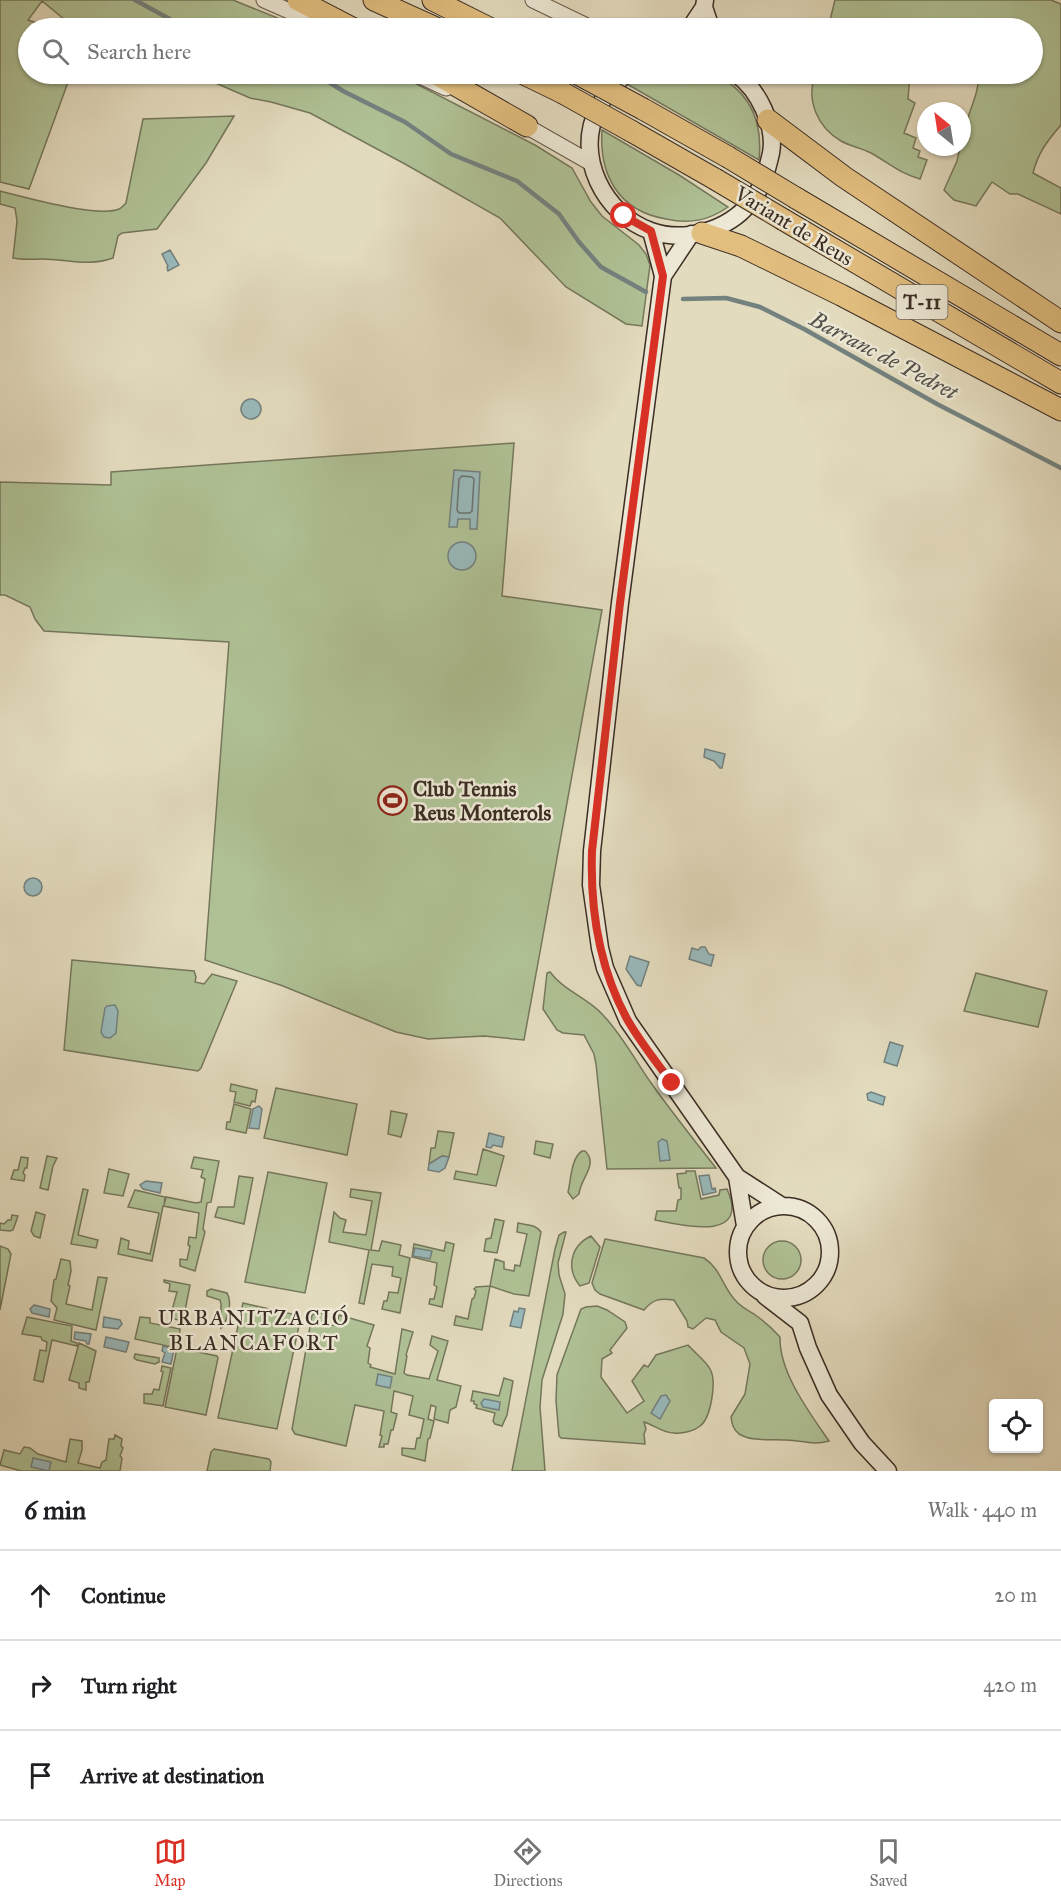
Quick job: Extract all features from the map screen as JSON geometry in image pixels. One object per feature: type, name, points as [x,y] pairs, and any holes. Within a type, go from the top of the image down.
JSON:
[{"type":"highway","points":[[298,0],[333,18]]},
{"type":"highway","points":[[374,0],[414,18]]},
{"type":"highway","points":[[433,0],[469,18]]},
{"type":"highway","points":[[454,84],[527,126]]},
{"type":"highway","name":"Variant de Reus","points":[[545,84],[715,179],[1061,383]]},
{"type":"highway","name":"Variant de Reus","points":[[597,84],[728,158],[1061,355]]},
{"type":"highway","points":[[768,120],[844,177],[1061,322]]},
{"type":"highway","points":[[696,234],[741,246],[1061,410]]},
{"type":"main road","points":[[696,18],[705,3]]},
{"type":"main road","points":[[705,3],[709,18]]},
{"type":"main road","points":[[615,84],[597,111],[590,136],[591,163],[603,192],[624,216],[651,231],[676,236],[696,234],[729,222],[750,203],[765,178],[771,149],[768,120],[758,98],[747,84]]},
{"type":"main road","points":[[651,231],[663,276],[620,603],[592,851],[592,894],[605,968],[628,1021],[737,1177],[782,1206]]},
{"type":"main road","points":[[663,276],[684,246],[696,234]]},
{"type":"main road","points":[[737,1177],[745,1226]]},
{"type":"main road","points":[[762,1294],[778,1299],[794,1298],[808,1292],[820,1281],[828,1267],[830,1251],[828,1237],[821,1224],[810,1214],[797,1208],[782,1206],[768,1208],[745,1226],[739,1240],[737,1256],[741,1271],[750,1284],[762,1294],[800,1323]]},
{"type":"main road","points":[[808,1292],[800,1323],[808,1348],[829,1395],[862,1443],[888,1471]]},
{"type":"street","points":[[264,0],[305,18]]},
{"type":"street","points":[[533,0],[570,18]]},
{"type":"street","points":[[437,84],[527,126],[591,163]]},
{"type":"green space","points":[[0,0],[233,0],[277,18],[63,18],[42,1],[29,18],[18,18],[18,84],[67,84],[29,189],[0,182]]},
{"type":"green space","points":[[835,0],[1051,0],[1061,4],[1061,125],[1044,148],[1033,173],[1061,188],[1061,214],[1018,194],[1010,194],[992,182],[976,206],[954,200],[944,190],[958,156],[971,156],[971,108],[978,84],[1043,84],[1043,18],[830,18]]},
{"type":"green space","points":[[218,84],[416,84],[535,145],[572,168],[591,202],[602,216],[639,245],[646,254],[650,265],[642,326],[626,324],[566,287],[500,218],[310,113],[250,98]]},
{"type":"green space","points":[[627,84],[730,84],[737,89],[752,109],[759,133],[759,160]]},
{"type":"green space","points":[[813,84],[909,84],[908,99],[915,103],[904,133],[916,138],[913,148],[917,150],[917,156],[927,160],[920,179],[900,171],[871,153],[841,141],[820,121],[813,103]]},
{"type":"green space","points":[[234,116],[206,163],[157,229],[122,233],[118,236],[113,258],[87,262],[13,258],[17,221],[15,208],[0,204],[0,191],[78,209],[109,211],[119,209],[126,203],[143,119]]},
{"type":"green space","points":[[602,130],[728,207],[706,218],[683,221],[650,215],[636,208],[615,189],[609,176],[604,162]]},
{"type":"green space","name":"Club Tennis Reus Monterols","points":[[514,443],[502,596],[602,610],[524,1040],[484,1036],[428,1039],[396,1032],[283,986],[205,960],[229,642],[44,631],[30,607],[5,595],[0,595],[0,482],[111,485],[111,472]]},
{"type":"green space","points":[[72,960],[194,971],[195,982],[204,984],[212,974],[237,981],[201,1068],[198,1071],[64,1050]]},
{"type":"green space","points":[[550,972],[610,1022],[649,1080],[716,1168],[607,1169],[594,1054],[584,1035],[563,1033],[557,1030],[543,1009],[547,973]]},
{"type":"green space","points":[[976,973],[1047,991],[1038,1027],[964,1011]]},
{"type":"green space","points":[[231,1084],[257,1090],[255,1102],[252,1101],[250,1106],[234,1102],[236,1092],[230,1091]]},
{"type":"green space","points":[[276,1088],[357,1104],[347,1155],[264,1138]]},
{"type":"green space","points":[[234,1104],[251,1109],[246,1133],[226,1129]]},
{"type":"green space","points":[[391,1111],[407,1114],[401,1137],[388,1134]]},
{"type":"green space","points":[[438,1131],[454,1133],[449,1157],[442,1156],[429,1164],[431,1148],[435,1148]]},
{"type":"green space","points":[[536,1141],[553,1144],[550,1158],[534,1154]]},
{"type":"green space","points":[[483,1149],[504,1156],[496,1186],[454,1179],[456,1171],[477,1175]]},
{"type":"green space","points":[[582,1151],[589,1156],[590,1166],[579,1194],[573,1199],[568,1192],[571,1176],[578,1154]]},
{"type":"green space","points":[[47,1156],[57,1158],[48,1190],[40,1188]]},
{"type":"green space","points":[[21,1157],[28,1158],[27,1168],[23,1173],[24,1181],[11,1179],[14,1170],[18,1170]]},
{"type":"green space","points":[[194,1157],[219,1161],[211,1202],[207,1203],[203,1229],[205,1232],[195,1271],[180,1266],[180,1259],[187,1260],[189,1237],[196,1238],[199,1213],[163,1206],[152,1261],[118,1254],[121,1238],[129,1241],[128,1249],[150,1254],[159,1213],[128,1207],[135,1190],[165,1197],[164,1205],[166,1197],[201,1202],[205,1179],[201,1177],[203,1170],[191,1168]]},
{"type":"green space","points":[[109,1169],[129,1174],[123,1196],[104,1193]]},
{"type":"green space","points":[[686,1171],[695,1171],[701,1199],[719,1195],[720,1190],[727,1189],[732,1206],[730,1217],[722,1224],[696,1227],[655,1220],[657,1211],[676,1211],[678,1200],[681,1199],[677,1174],[686,1173]]},
{"type":"green space","points":[[268,1172],[327,1183],[305,1293],[245,1282]]},
{"type":"green space","points":[[239,1176],[253,1178],[244,1224],[215,1217],[218,1207],[234,1207]]},
{"type":"green space","points":[[83,1189],[88,1190],[78,1235],[98,1240],[96,1248],[71,1244]]},
{"type":"green space","points":[[351,1189],[381,1193],[371,1250],[379,1251],[382,1241],[401,1245],[399,1255],[410,1258],[400,1313],[382,1309],[389,1292],[398,1293],[401,1278],[392,1276],[393,1267],[372,1264],[364,1304],[359,1303],[369,1250],[329,1242],[334,1212],[346,1220],[343,1232],[366,1235],[372,1201],[350,1197]]},
{"type":"green space","points":[[36,1212],[45,1215],[40,1238],[34,1236],[31,1231]]},
{"type":"green space","points":[[12,1215],[18,1216],[13,1230],[0,1230],[0,1223],[4,1224],[11,1220]]},
{"type":"green space","points":[[495,1219],[504,1221],[497,1253],[484,1251],[486,1239],[491,1238]]},
{"type":"green space","points":[[518,1223],[539,1229],[541,1232],[529,1296],[490,1286],[495,1259],[504,1262],[504,1269],[514,1271],[515,1265],[520,1266],[527,1234],[517,1232]]},
{"type":"green space","points":[[566,1232],[558,1263],[565,1294],[563,1314],[542,1380],[540,1407],[545,1471],[512,1471],[555,1249],[559,1235]]},
{"type":"green space","points":[[591,1236],[600,1247],[589,1283],[580,1286],[573,1272],[572,1258],[578,1246]]},
{"type":"green space","points":[[605,1239],[704,1258],[710,1262],[737,1302],[765,1322],[780,1337],[784,1364],[790,1378],[804,1405],[829,1441],[812,1443],[756,1439],[739,1434],[733,1426],[731,1417],[745,1394],[750,1364],[744,1348],[721,1332],[715,1320],[706,1318],[693,1329],[688,1327],[687,1321],[674,1300],[657,1300],[644,1310],[600,1294],[592,1283]]},
{"type":"green space","points":[[782,1241],[795,1247],[801,1260],[795,1273],[782,1279],[769,1273],[763,1260],[769,1247]]},
{"type":"green space","points":[[446,1242],[454,1244],[442,1307],[429,1304],[430,1299],[434,1299],[437,1287],[434,1285],[437,1263],[412,1257],[414,1244],[444,1251]]},
{"type":"green space","points":[[0,1246],[8,1249],[11,1254],[0,1310]]},
{"type":"green space","points":[[61,1259],[70,1261],[71,1271],[68,1285],[70,1286],[66,1304],[92,1310],[98,1277],[107,1278],[96,1330],[54,1320],[57,1308],[51,1301],[54,1280]]},
{"type":"green space","points":[[164,1280],[190,1285],[183,1321],[170,1318],[177,1292],[169,1291],[170,1284]]},
{"type":"green space","points":[[490,1286],[482,1330],[454,1325],[456,1316],[468,1319],[476,1291],[474,1289]]},
{"type":"green space","points":[[211,1289],[227,1293],[229,1297],[228,1314],[221,1328],[220,1300],[207,1296],[207,1291]]},
{"type":"green space","points":[[243,1303],[301,1316],[277,1429],[218,1418]]},
{"type":"green space","points":[[597,1306],[625,1322],[627,1328],[610,1350],[612,1353],[602,1359],[601,1377],[627,1413],[644,1401],[632,1381],[644,1365],[648,1367],[656,1355],[688,1345],[710,1369],[712,1375],[713,1390],[710,1408],[700,1426],[688,1432],[674,1433],[666,1432],[644,1422],[645,1444],[561,1438],[559,1436],[556,1401],[557,1375],[581,1309]]},
{"type":"green space","points":[[317,1312],[324,1314],[324,1324],[337,1326],[339,1315],[374,1325],[367,1346],[370,1348],[368,1363],[370,1367],[395,1374],[402,1329],[413,1332],[406,1355],[404,1373],[407,1375],[429,1379],[438,1351],[430,1345],[432,1336],[448,1341],[437,1380],[461,1386],[456,1407],[450,1410],[448,1423],[434,1419],[436,1407],[431,1405],[428,1419],[434,1421],[428,1439],[425,1461],[402,1455],[402,1448],[415,1449],[424,1419],[409,1415],[413,1396],[394,1391],[391,1412],[397,1414],[388,1444],[384,1444],[384,1447],[379,1447],[384,1411],[355,1405],[346,1446],[295,1434],[292,1429],[312,1315]]},
{"type":"green space","points":[[27,1317],[72,1326],[71,1341],[77,1343],[77,1346],[52,1340],[43,1382],[34,1380],[40,1350],[46,1351],[47,1342],[41,1337],[22,1334]]},
{"type":"green space","points":[[140,1317],[150,1318],[150,1323],[180,1329],[178,1348],[217,1356],[206,1415],[165,1407],[177,1348],[135,1339]]},
{"type":"green space","points":[[79,1343],[96,1351],[89,1382],[86,1382],[86,1390],[79,1388],[79,1383],[69,1380]]},
{"type":"green space","points":[[135,1354],[159,1358],[159,1362],[155,1364],[137,1360],[134,1358]]},
{"type":"green space","points":[[162,1366],[171,1368],[163,1406],[144,1403],[144,1394],[152,1394],[154,1389],[159,1390]]},
{"type":"green space","points":[[504,1378],[513,1381],[507,1415],[502,1426],[493,1421],[495,1413],[476,1408],[477,1405],[471,1401],[473,1391],[499,1396]]},
{"type":"green space","points":[[115,1435],[122,1439],[120,1471],[21,1471],[0,1465],[4,1450],[20,1454],[24,1447],[38,1454],[66,1462],[70,1439],[82,1441],[78,1463],[100,1468],[102,1462],[106,1460],[109,1439],[114,1439]]},
{"type":"green space","points":[[214,1449],[269,1459],[270,1471],[207,1471],[211,1452]]},
{"type":"water","points":[[170,250],[179,265],[168,271],[162,254]]},
{"type":"water","points":[[251,399],[258,402],[261,409],[258,416],[251,419],[244,416],[241,409],[244,402]]},
{"type":"water","points":[[454,470],[480,472],[477,529],[470,529],[470,519],[458,519],[457,527],[449,527]]},
{"type":"water","points":[[462,542],[472,546],[476,556],[472,566],[462,570],[452,566],[448,556],[452,546]]},
{"type":"water","points":[[705,749],[725,754],[722,768],[714,761],[704,757]]},
{"type":"water","points":[[33,878],[39,881],[42,887],[39,893],[33,896],[27,893],[24,887],[27,881]]},
{"type":"water","points":[[705,947],[709,954],[714,955],[711,966],[689,959],[692,948],[698,950]]},
{"type":"water","points":[[630,956],[649,962],[641,986],[637,985],[626,969]]},
{"type":"water","points":[[115,1005],[118,1011],[116,1033],[110,1038],[104,1037],[101,1032],[105,1008]]},
{"type":"water","points":[[890,1042],[903,1046],[897,1066],[884,1062]]},
{"type":"water","points":[[871,1092],[885,1097],[883,1105],[868,1100],[867,1094]]},
{"type":"water","points":[[259,1106],[262,1109],[259,1129],[249,1128],[253,1109]]},
{"type":"water","points":[[489,1133],[504,1137],[502,1147],[493,1145],[491,1148],[486,1147]]},
{"type":"water","points":[[662,1139],[667,1141],[670,1160],[660,1161],[658,1142]]},
{"type":"water","points":[[442,1156],[449,1157],[445,1168],[439,1172],[428,1170],[429,1164]]},
{"type":"water","points":[[709,1175],[712,1189],[715,1188],[716,1192],[703,1195],[699,1176]]},
{"type":"water","points":[[146,1181],[162,1183],[160,1193],[143,1189],[140,1185]]},
{"type":"water","points":[[415,1248],[432,1251],[430,1259],[413,1256]]},
{"type":"water","points":[[34,1305],[50,1309],[49,1317],[32,1313],[30,1309]]},
{"type":"water","points":[[519,1308],[525,1309],[521,1328],[510,1326],[514,1311],[518,1312]]},
{"type":"water","points":[[104,1317],[120,1320],[122,1324],[118,1329],[103,1327]]},
{"type":"water","points":[[75,1332],[91,1334],[89,1344],[86,1341],[74,1339]]},
{"type":"water","points":[[106,1337],[129,1342],[126,1352],[104,1347]]},
{"type":"water","points":[[163,1346],[174,1349],[171,1364],[162,1362],[165,1353],[162,1351]]},
{"type":"water","points":[[378,1374],[392,1377],[390,1388],[376,1385]]},
{"type":"water","points":[[666,1395],[670,1401],[660,1419],[651,1413],[661,1396]]},
{"type":"water","points":[[484,1399],[500,1402],[499,1410],[483,1407],[481,1403]]},
{"type":"water","points":[[33,1458],[51,1462],[49,1471],[31,1467]]},
{"type":"waterway","name":"Barranc de Pedret","points":[[135,0],[168,18]]},
{"type":"waterway","name":"Barranc de Pedret","points":[[332,84],[405,122],[451,154],[517,181],[559,214],[601,267],[646,292]]},
{"type":"waterway","name":"Barranc de Pedret","points":[[683,299],[726,298],[760,307],[804,329],[937,404],[1061,468]]},
{"type":"place","name":"Club Tennis Reus Monterols","points":[[392,801]]},
{"type":"district","name":"URBANITZACIÓ BLANCAFORT","points":[[254,1330]]},
{"type":"route","points":[[624,216],[651,231],[663,276],[620,603],[592,851],[591,885],[592,903],[605,968],[628,1021],[672,1083]]}]
